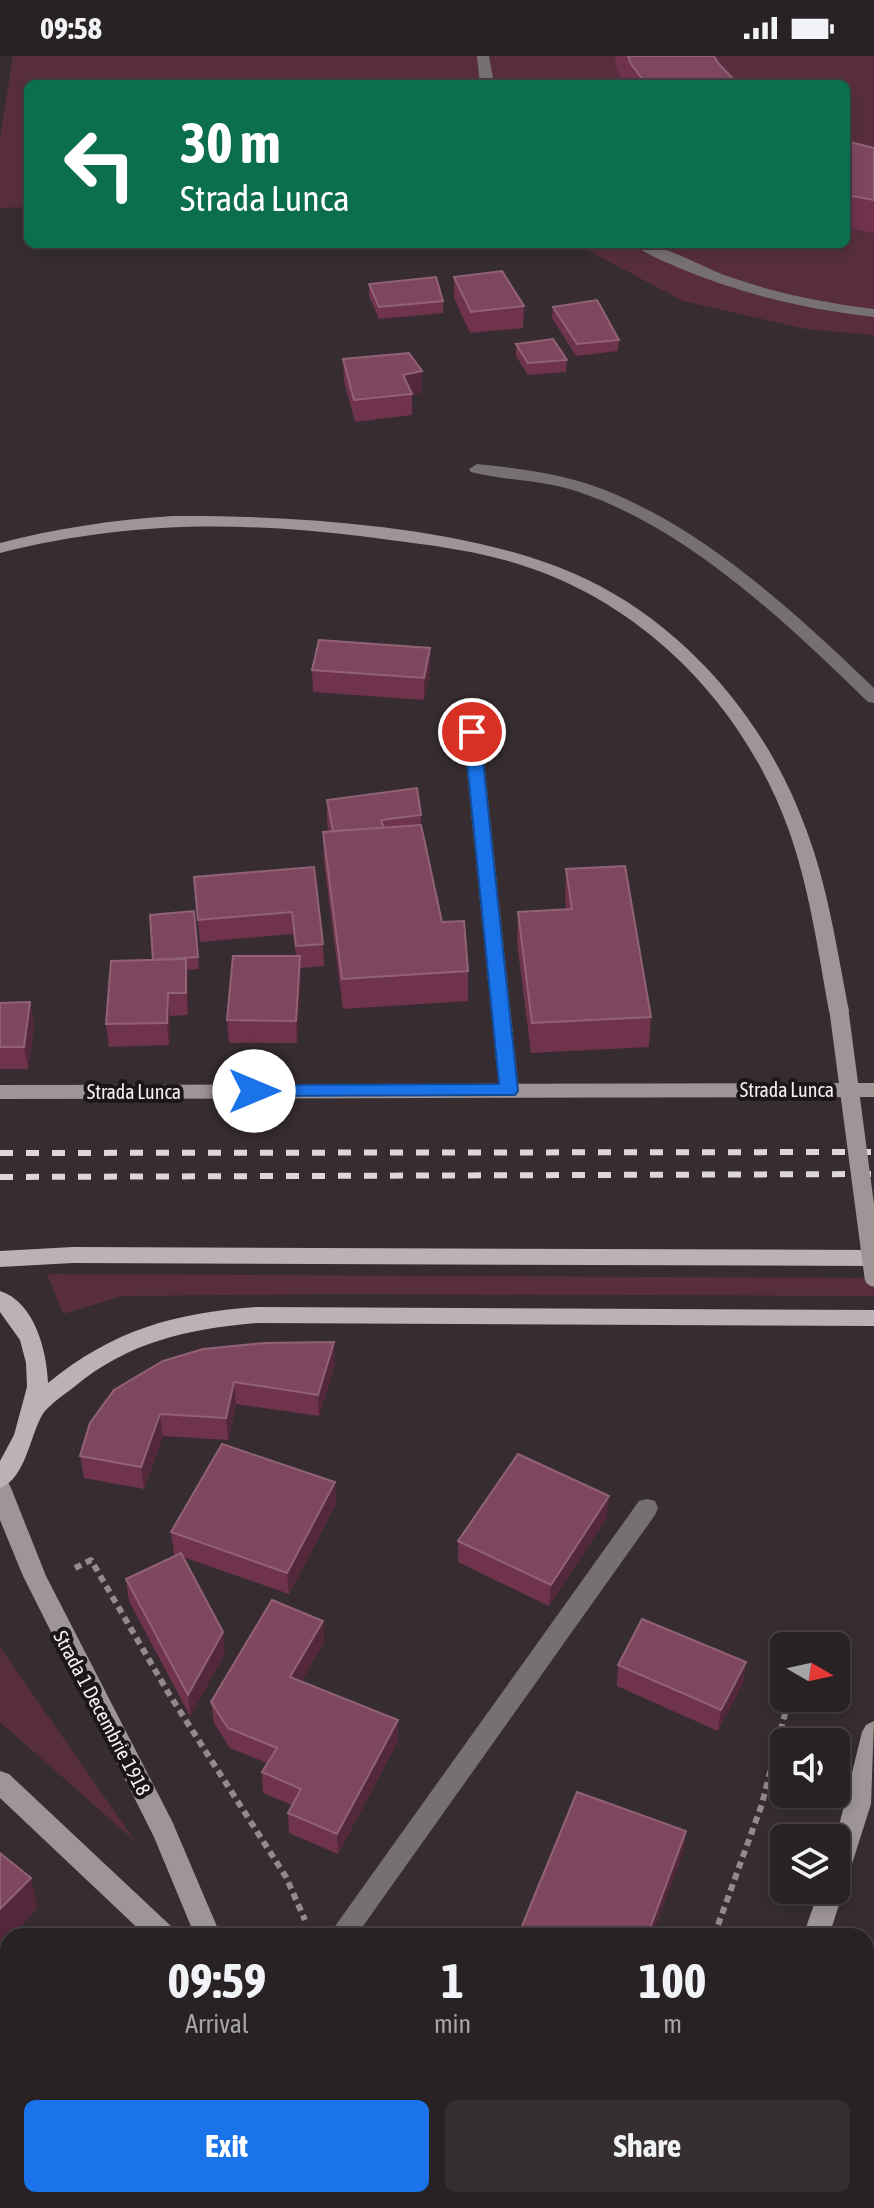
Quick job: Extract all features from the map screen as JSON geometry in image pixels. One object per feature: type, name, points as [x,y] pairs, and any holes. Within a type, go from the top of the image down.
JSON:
[{"type":"main road","points":[[0,548],[28,539],[98,526],[176,521],[246,522],[394,536],[477,550],[539,565],[596,590],[644,622],[695,667],[733,710],[767,760],[797,829],[818,909],[839,1011],[874,1277]]},
{"type":"main road","name":"Strada Lunca","points":[[0,1092],[874,1090]]},
{"type":"main road","points":[[0,1259],[73,1255],[874,1258]]},
{"type":"main road","points":[[0,1299],[27,1333],[37,1368],[37,1405],[16,1457],[0,1479]]},
{"type":"main road","points":[[37,1405],[112,1349],[169,1327],[219,1317],[874,1318]]},
{"type":"main road","name":"Strada 1 Decembrie 1918","points":[[0,1488],[17,1542],[37,1588],[164,1831],[205,1928]]},
{"type":"main road","points":[[850,1833],[874,1732]]},
{"type":"main road","points":[[0,1782],[155,1928]]},
{"type":"main road","points":[[819,1928],[827,1904]]},
{"type":"street","points":[[483,56],[486,80]]},
{"type":"street","points":[[650,248],[710,276],[781,299],[874,313]]},
{"type":"street","points":[[477,469],[563,482],[601,495],[647,520],[742,579],[874,698]]},
{"type":"street","points":[[472,732],[509,1091]]},
{"type":"street","points":[[347,1928],[647,1508]]},
{"type":"path","points":[[91,1560],[169,1694],[286,1877],[307,1924]]},
{"type":"path","points":[[717,1928],[762,1804],[785,1712]]},
{"type":"shaded area","points":[[13,56],[874,56],[874,335],[806,329],[683,301],[584,248],[850,248],[850,80],[24,80],[24,207],[0,208],[0,138]]},
{"type":"shaded area","points":[[47,1274],[874,1278],[874,1296],[122,1296],[63,1314]]},
{"type":"shaded area","points":[[0,1647],[135,1841],[0,1722]]},
{"type":"building","points":[[628,56],[714,56],[734,80],[643,80]]},
{"type":"building","points":[[850,142],[874,148],[874,200],[850,196]]},
{"type":"building","points":[[502,271],[524,306],[471,312],[454,277]]},
{"type":"building","points":[[436,277],[443,301],[379,307],[369,284]]},
{"type":"building","points":[[597,300],[619,340],[577,344],[553,307]]},
{"type":"building","points":[[553,339],[567,360],[528,363],[516,344]]},
{"type":"building","points":[[409,353],[422,371],[403,375],[412,394],[354,400],[343,359]]},
{"type":"building","points":[[319,640],[430,648],[424,678],[312,670]]},
{"type":"building","points":[[417,788],[421,815],[381,820],[384,828],[333,831],[327,800]]},
{"type":"building","points":[[421,825],[442,922],[464,921],[468,971],[342,979],[323,832]]},
{"type":"building","points":[[625,866],[651,1017],[532,1023],[518,912],[572,909],[566,869]]},
{"type":"building","points":[[314,867],[323,944],[296,946],[292,912],[198,920],[194,877]]},
{"type":"building","points":[[194,911],[198,957],[153,960],[150,915]]},
{"type":"building","points":[[233,956],[300,956],[296,1021],[227,1020]]},
{"type":"building","points":[[186,959],[186,993],[168,993],[167,1023],[106,1024],[111,961]]},
{"type":"building","points":[[30,1002],[24,1047],[0,1047],[0,1003]]},
{"type":"building","points":[[334,1342],[318,1395],[234,1382],[226,1418],[160,1414],[141,1467],[80,1456],[90,1423],[114,1390],[163,1361],[203,1349],[265,1343]]},
{"type":"building","points":[[222,1444],[335,1482],[287,1573],[171,1532]]},
{"type":"building","points":[[518,1454],[609,1496],[551,1585],[458,1541]]},
{"type":"building","points":[[181,1553],[223,1632],[188,1695],[126,1579]]},
{"type":"building","points":[[272,1600],[323,1621],[290,1677],[398,1720],[337,1834],[288,1813],[301,1789],[262,1772],[277,1748],[228,1728],[211,1702]]},
{"type":"building","points":[[642,1619],[746,1662],[721,1710],[618,1665]]},
{"type":"building","points":[[577,1792],[686,1831],[650,1928],[521,1928]]},
{"type":"building","points":[[0,1853],[31,1878],[0,1909]]},
{"type":"railway","points":[[0,1153],[874,1152]]},
{"type":"railway","points":[[0,1177],[874,1174]]},
{"type":"route","points":[[254,1091],[509,1091],[472,732]]}]
